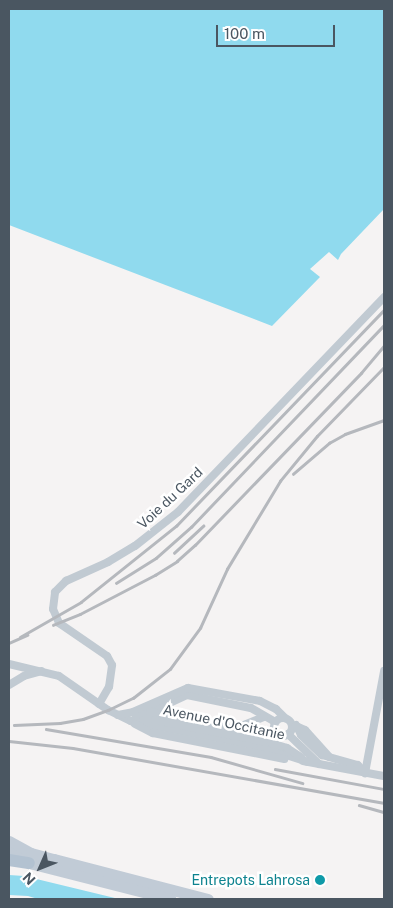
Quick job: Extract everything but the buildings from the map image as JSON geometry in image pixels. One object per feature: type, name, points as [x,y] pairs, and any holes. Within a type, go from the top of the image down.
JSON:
[{"type":"main road","points":[[9,841],[31,853],[54,860],[208,899]]},
{"type":"main road","points":[[9,852],[29,863]]},
{"type":"main road","points":[[9,860],[29,863],[171,899]]},
{"type":"street","name":"Voie du Gard","points":[[99,704],[109,686],[112,666],[106,656],[59,623],[53,609],[55,592],[66,581],[108,562],[135,546],[178,512],[384,297]]},
{"type":"street","name":"Avenue d'Occitanie","points":[[9,664],[59,676],[118,716],[153,733],[322,766],[384,776]]},
{"type":"street","points":[[9,685],[24,676],[41,671]]},
{"type":"street","points":[[118,716],[133,712],[188,688],[260,701],[276,709],[291,722],[317,751],[331,758],[358,766],[365,772],[384,671]]},
{"type":"street","points":[[131,721],[188,695],[251,708],[275,722]]},
{"type":"street","points":[[150,712],[234,729],[264,717]]},
{"type":"street","points":[[279,718],[291,722],[291,731],[288,734],[282,736],[277,734],[274,728],[275,722],[279,718]]},
{"type":"street","name":"Avenue d'Occitanie","points":[[131,721],[155,720],[271,743],[287,748],[308,762]]},
{"type":"street","points":[[288,734],[322,766]]},
{"type":"water","points":[[9,9],[384,9],[384,209],[341,254],[338,260],[329,252],[310,269],[320,277],[272,326],[9,225]]},
{"type":"water","points":[[9,875],[24,876],[119,899],[38,899],[28,896],[9,895]]},
{"type":"railway","points":[[20,637],[81,602],[176,526],[384,310]]},
{"type":"railway","points":[[116,583],[156,558],[191,527],[384,325]]},
{"type":"railway","points":[[53,625],[80,614],[155,575],[177,561],[195,545],[361,373],[384,346]]},
{"type":"railway","points":[[14,725],[60,723],[83,719],[133,698],[170,669],[200,628],[227,569],[280,481],[317,436],[384,367]]},
{"type":"railway","points":[[293,474],[329,443],[345,434],[384,420]]},
{"type":"railway","points":[[174,553],[203,526]]},
{"type":"railway","points":[[9,643],[27,635]]},
{"type":"railway","points":[[46,729],[211,757],[302,783]]},
{"type":"railway","points":[[9,741],[73,748],[384,803]]},
{"type":"railway","points":[[275,769],[384,789]]},
{"type":"railway","points":[[359,805],[384,812]]},
{"type":"place","name":"Entrepots Lahrosa","points":[[320,880]]}]
